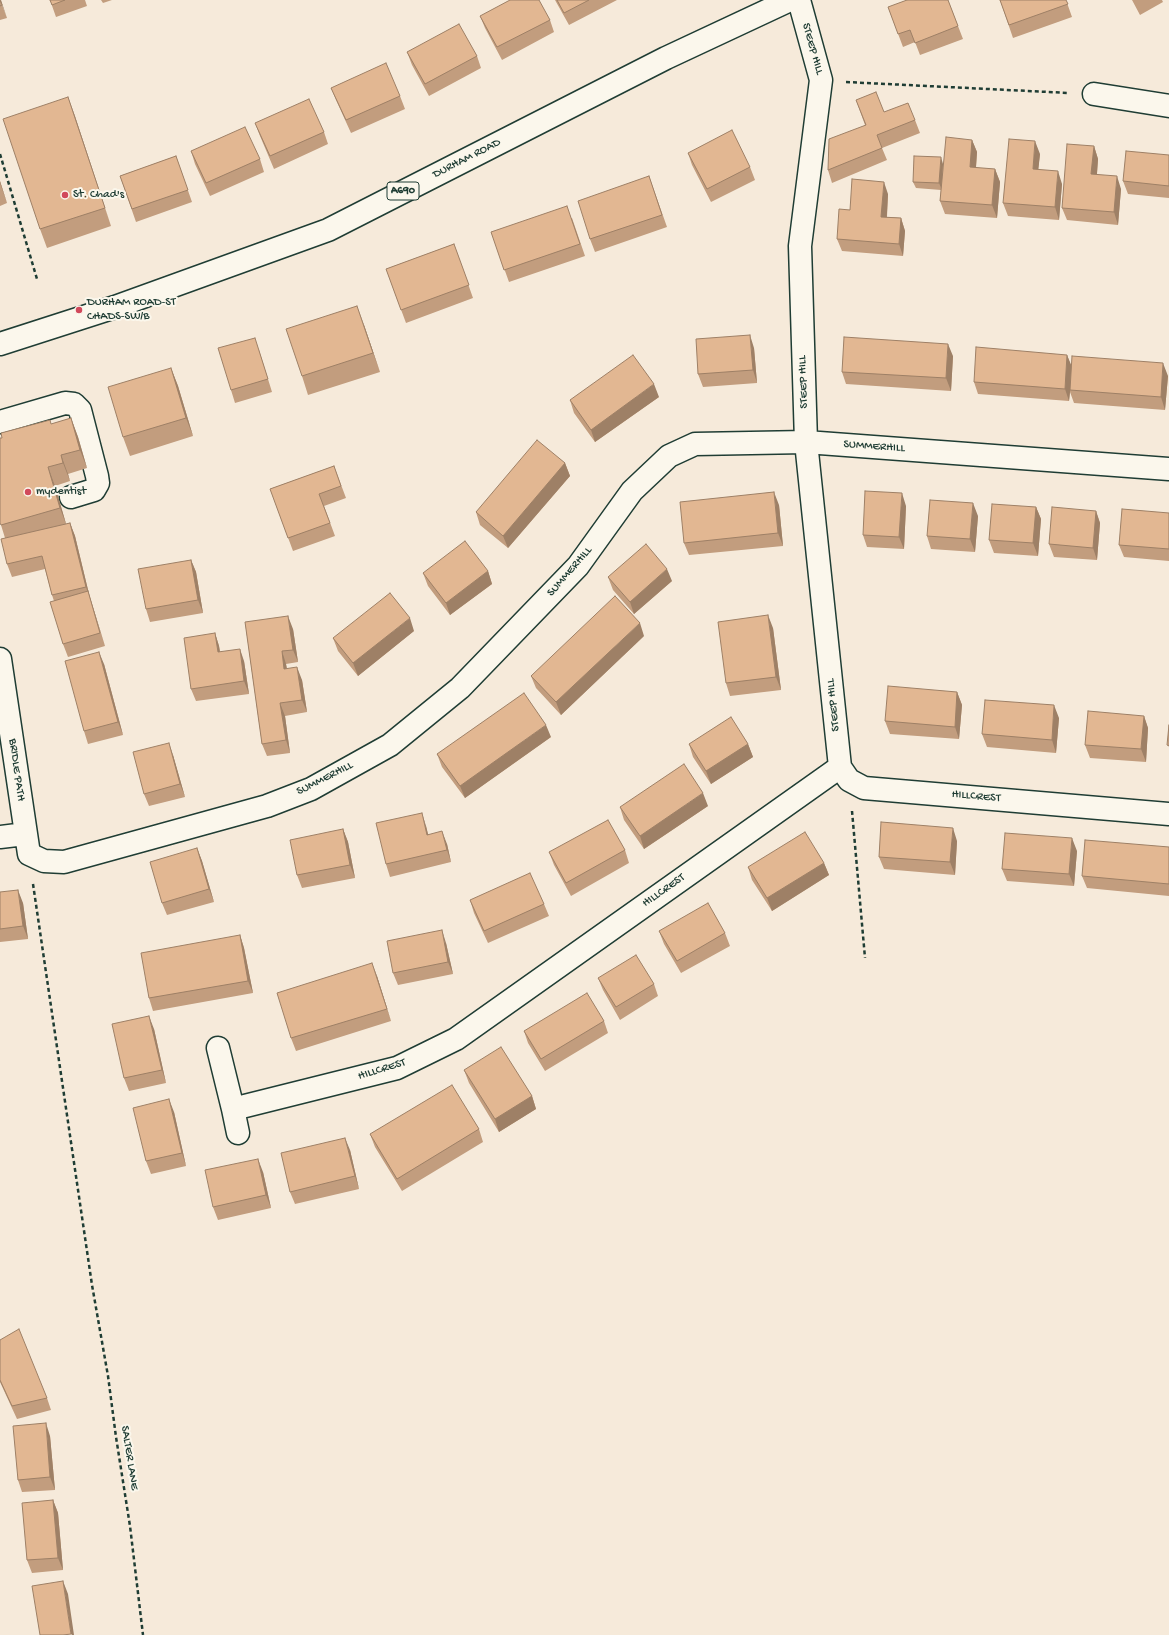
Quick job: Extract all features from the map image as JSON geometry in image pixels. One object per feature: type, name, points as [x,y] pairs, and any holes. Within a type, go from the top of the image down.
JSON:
[{"type":"main road","name":"DURHAM ROAD","points":[[0,344],[115,307],[328,230],[666,58],[790,0]]},
{"type":"main road","name":"STEEP HILL","points":[[799,0],[821,80],[800,246],[806,442],[845,774]]},
{"type":"main road","points":[[1094,94],[1169,106]]},
{"type":"main road","points":[[0,422],[65,403],[74,404],[80,410],[98,484],[94,490],[71,497]]},
{"type":"main road","name":"SUMMERHILL","points":[[27,844],[44,861],[64,862],[267,806],[311,789],[390,745],[460,688],[578,566],[632,491],[669,456],[695,444],[806,442],[1169,469]]},
{"type":"main road","name":"BRIDLE PATH","points":[[0,659],[27,844]]},
{"type":"main road","name":"HILLCREST","points":[[233,1109],[397,1068],[456,1038],[845,774],[864,788],[1169,814]]},
{"type":"main road","points":[[0,837],[27,844]]},
{"type":"main road","points":[[218,1048],[238,1133]]},
{"type":"path","points":[[821,80],[1094,94]]},
{"type":"path","points":[[0,154],[37,279]]},
{"type":"path","points":[[845,774],[865,958]]},
{"type":"path","name":"SALTER LANE","points":[[27,844],[92,1285],[108,1376],[130,1526],[143,1635]]},
{"type":"building","points":[[50,0],[65,0],[52,5]]},
{"type":"building","points":[[510,0],[539,0],[550,20],[497,47],[480,16]]},
{"type":"building","points":[[557,0],[589,0],[564,13]]},
{"type":"building","points":[[907,0],[948,0],[958,26],[915,43],[910,30],[898,34],[888,7]]},
{"type":"building","points":[[1000,0],[1066,0],[1068,4],[1009,25]]},
{"type":"building","points":[[459,24],[477,56],[425,84],[407,52]]},
{"type":"building","points":[[386,63],[400,96],[346,120],[331,88]]},
{"type":"building","points":[[876,92],[884,112],[908,103],[915,120],[877,135],[882,148],[828,170],[829,139],[866,125],[856,100]]},
{"type":"building","name":"St. Chad's","points":[[68,97],[105,208],[40,229],[3,119]]},
{"type":"building","points":[[309,99],[324,132],[270,156],[255,123]]},
{"type":"building","points":[[245,127],[260,159],[206,183],[191,151]]},
{"type":"building","points":[[732,130],[750,167],[707,189],[688,153]]},
{"type":"building","points":[[946,137],[972,140],[970,167],[995,169],[992,205],[940,201]]},
{"type":"building","points":[[1009,139],[1035,141],[1033,169],[1058,171],[1055,207],[1003,203]]},
{"type":"building","points":[[1067,144],[1094,146],[1091,174],[1117,176],[1114,212],[1062,208]]},
{"type":"building","points":[[1126,151],[1169,155],[1169,186],[1123,181]]},
{"type":"building","points":[[176,156],[188,190],[132,209],[120,176]]},
{"type":"building","points":[[914,156],[941,157],[939,183],[913,182]]},
{"type":"building","points":[[649,176],[662,215],[590,239],[578,201]]},
{"type":"building","points":[[852,179],[884,182],[881,217],[901,218],[899,244],[837,239],[839,209],[850,210]]},
{"type":"building","points":[[567,206],[580,244],[504,270],[491,232]]},
{"type":"building","points":[[454,244],[469,285],[401,310],[386,269]]},
{"type":"building","points":[[357,306],[373,353],[302,376],[286,329]]},
{"type":"building","points":[[750,335],[753,370],[698,374],[696,339]]},
{"type":"building","points":[[844,337],[948,344],[946,378],[842,372]]},
{"type":"building","points":[[255,338],[268,379],[231,390],[218,348]]},
{"type":"building","points":[[976,347],[1067,355],[1065,389],[974,382]]},
{"type":"building","points":[[633,355],[654,384],[591,430],[570,400]]},
{"type":"building","points":[[1072,356],[1163,363],[1161,397],[1070,390]]},
{"type":"building","points":[[171,368],[186,418],[123,437],[108,387]]},
{"type":"building","name":"mydentist","points":[[71,418],[80,450],[61,455],[63,463],[48,467],[60,508],[1,525],[1,433],[50,420],[51,424]]},
{"type":"building","points":[[537,440],[565,463],[503,536],[476,512]]},
{"type":"building","points":[[334,466],[341,486],[319,494],[330,523],[288,538],[270,489]]},
{"type":"building","points":[[865,491],[902,493],[899,537],[863,535]]},
{"type":"building","points":[[774,492],[778,533],[684,543],[680,502]]},
{"type":"building","points":[[930,500],[973,503],[970,539],[927,536]]},
{"type":"building","points":[[992,504],[1036,507],[1033,543],[989,540]]},
{"type":"building","points":[[1052,507],[1096,511],[1093,548],[1049,544]]},
{"type":"building","points":[[1122,509],[1169,513],[1169,549],[1119,545]]},
{"type":"building","points":[[70,523],[86,587],[52,595],[42,556],[7,564],[1,539]]},
{"type":"building","points":[[465,541],[488,571],[446,603],[423,573]]},
{"type":"building","points":[[646,544],[667,569],[630,602],[608,577]]},
{"type":"building","points":[[191,560],[198,600],[146,609],[138,569]]},
{"type":"building","points":[[88,591],[100,633],[63,644],[50,602]]},
{"type":"building","points":[[390,593],[410,618],[353,663],[333,638]]},
{"type":"building","points":[[615,596],[640,623],[556,702],[531,676]]},
{"type":"building","points":[[768,615],[776,677],[726,683],[718,622]]},
{"type":"building","points":[[288,616],[293,650],[282,651],[284,669],[297,667],[302,700],[280,703],[286,740],[262,744],[245,622]]},
{"type":"building","points":[[215,633],[218,652],[240,649],[244,681],[191,689],[184,638]]},
{"type":"building","points":[[99,652],[118,722],[84,731],[65,661]]},
{"type":"building","points":[[888,686],[957,692],[955,727],[885,721]]},
{"type":"building","points":[[524,693],[546,725],[460,786],[437,754]]},
{"type":"building","points":[[985,700],[1054,705],[1052,740],[982,734]]},
{"type":"building","points":[[1088,711],[1144,716],[1141,749],[1085,745]]},
{"type":"building","points":[[731,717],[748,744],[706,771],[689,744]]},
{"type":"building","points":[[1169,725],[1169,746],[1167,745]]},
{"type":"building","points":[[169,743],[180,784],[144,794],[133,752]]},
{"type":"building","points":[[684,764],[703,793],[640,836],[620,807]]},
{"type":"building","points":[[422,813],[427,835],[442,831],[447,850],[386,864],[376,823]]},
{"type":"building","points":[[608,820],[625,850],[566,883],[549,852]]},
{"type":"building","points":[[881,822],[953,828],[950,862],[879,857]]},
{"type":"building","points":[[343,829],[350,865],[297,875],[290,840]]},
{"type":"building","points":[[805,832],[824,863],[767,898],[748,867]]},
{"type":"building","points":[[1005,833],[1072,838],[1069,874],[1002,869]]},
{"type":"building","points":[[1085,840],[1169,847],[1169,884],[1082,876]]},
{"type":"building","points":[[197,848],[209,889],[162,903],[150,862]]},
{"type":"building","points":[[530,873],[544,904],[484,931],[470,900]]},
{"type":"building","points":[[18,890],[23,926],[0,929],[0,892]]},
{"type":"building","points":[[708,903],[725,933],[677,961],[659,931]]},
{"type":"building","points":[[442,930],[448,962],[393,973],[387,941]]},
{"type":"building","points":[[240,935],[248,981],[149,998],[141,953]]},
{"type":"building","points":[[636,955],[654,984],[616,1007],[598,978]]},
{"type":"building","points":[[372,963],[387,1009],[291,1038],[277,993]]},
{"type":"building","points":[[587,993],[604,1021],[541,1059],[524,1031]]},
{"type":"building","points":[[149,1016],[162,1070],[124,1078],[112,1024]]},
{"type":"building","points":[[501,1047],[532,1096],[495,1119],[464,1070]]},
{"type":"building","points":[[452,1085],[479,1129],[397,1179],[370,1134]]},
{"type":"building","points":[[169,1099],[182,1153],[146,1161],[133,1108]]},
{"type":"building","points":[[345,1138],[355,1176],[290,1192],[281,1153]]},
{"type":"building","points":[[258,1159],[266,1195],[213,1207],[205,1170]]},
{"type":"building","points":[[19,1329],[47,1398],[12,1406],[0,1380],[0,1340]]},
{"type":"building","points":[[46,1423],[50,1477],[18,1480],[13,1426]]},
{"type":"building","points":[[53,1500],[58,1558],[27,1560],[22,1503]]},
{"type":"building","points":[[63,1581],[71,1634],[40,1635],[32,1586]]},
{"type":"place","name":"St. Chad's","points":[[65,195]]},
{"type":"place","name":"DURHAM ROAD-ST CHADS-SW/B","points":[[79,310]]},
{"type":"place","name":"mydentist","points":[[28,492]]}]
